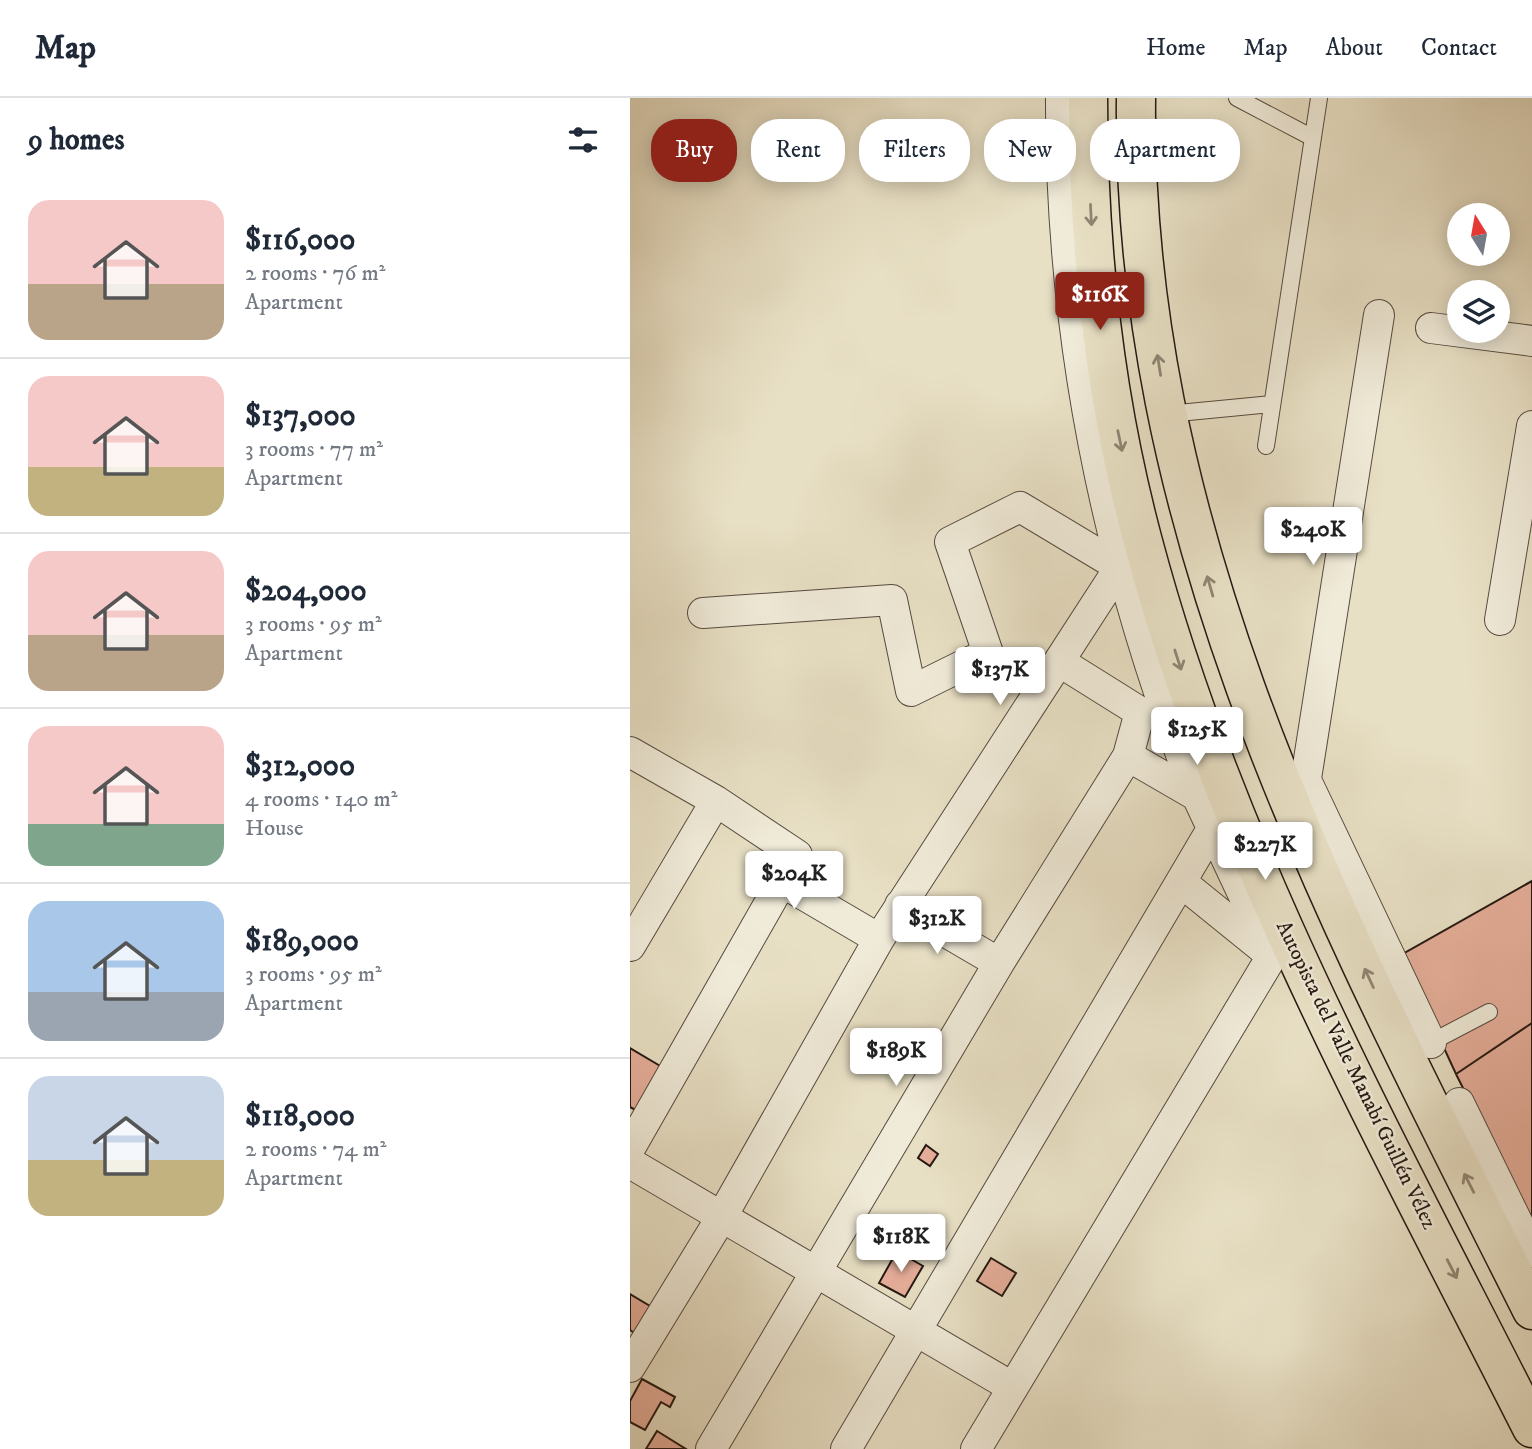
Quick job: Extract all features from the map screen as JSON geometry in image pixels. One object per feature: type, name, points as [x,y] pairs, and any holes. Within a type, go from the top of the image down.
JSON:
[{"type":"main road","name":"Autopista del Valle Manabí Guillén Vélez","points":[[1088,98],[1091,219],[1100,328],[1116,421],[1131,553],[1182,674],[1224,822],[1282,952],[1532,1428]]},
{"type":"main road","points":[[1136,98],[1140,206],[1151,312],[1168,414],[1196,537],[1220,621],[1258,726],[1299,827],[1418,1049],[1532,1310]]},
{"type":"street","points":[[1061,98],[1061,171],[1071,303],[1086,412],[1131,553],[1143,651],[1197,796]]},
{"type":"street","points":[[1299,827],[1379,316]]},
{"type":"street","points":[[1431,328],[1532,341]]},
{"type":"street","points":[[1500,620],[1527,485],[1532,426]]},
{"type":"street","points":[[703,613],[892,600],[911,691],[988,653],[950,542],[1020,507],[1131,553]]},
{"type":"street","points":[[630,1367],[720,1218],[879,939],[1131,553]]},
{"type":"street","points":[[712,1449],[999,963],[1128,757],[1140,712],[1060,662]]},
{"type":"street","points":[[630,752],[716,801],[797,855],[630,1148]]},
{"type":"street","points":[[846,1449],[1181,882],[1224,822],[1197,796],[1128,757]]},
{"type":"street","points":[[1305,778],[1418,1049]]},
{"type":"street","points":[[630,946],[716,801]]},
{"type":"street","points":[[782,882],[879,939]]},
{"type":"street","points":[[976,1449],[1282,952],[1181,882]]},
{"type":"street","points":[[900,905],[999,963]]},
{"type":"street","points":[[1459,1103],[1532,1252]]},
{"type":"street","points":[[630,1163],[1012,1387]]},
{"type":"lane","points":[[1237,98],[1313,138]]},
{"type":"lane","points":[[1266,446],[1320,98]]},
{"type":"lane","points":[[1168,414],[1272,404]]},
{"type":"lane","points":[[1418,1049],[1489,1012]]},
{"type":"building","points":[[1532,881],[1532,1023],[1456,1074],[1401,955]]},
{"type":"building","points":[[1532,1023],[1532,1226],[1456,1074]]},
{"type":"building","points":[[630,1048],[667,1070],[641,1113],[630,1107]]},
{"type":"building","points":[[926,1145],[938,1154],[930,1166],[918,1158]]},
{"type":"building","points":[[897,1251],[923,1266],[905,1297],[879,1283]]},
{"type":"building","points":[[991,1258],[1016,1273],[1002,1296],[977,1281]]},
{"type":"building","points":[[630,1294],[655,1309],[638,1335],[630,1330]]},
{"type":"building","points":[[642,1379],[675,1397],[670,1407],[661,1402],[645,1430],[630,1422],[630,1401]]},
{"type":"building","points":[[657,1431],[686,1449],[646,1449]]}]
